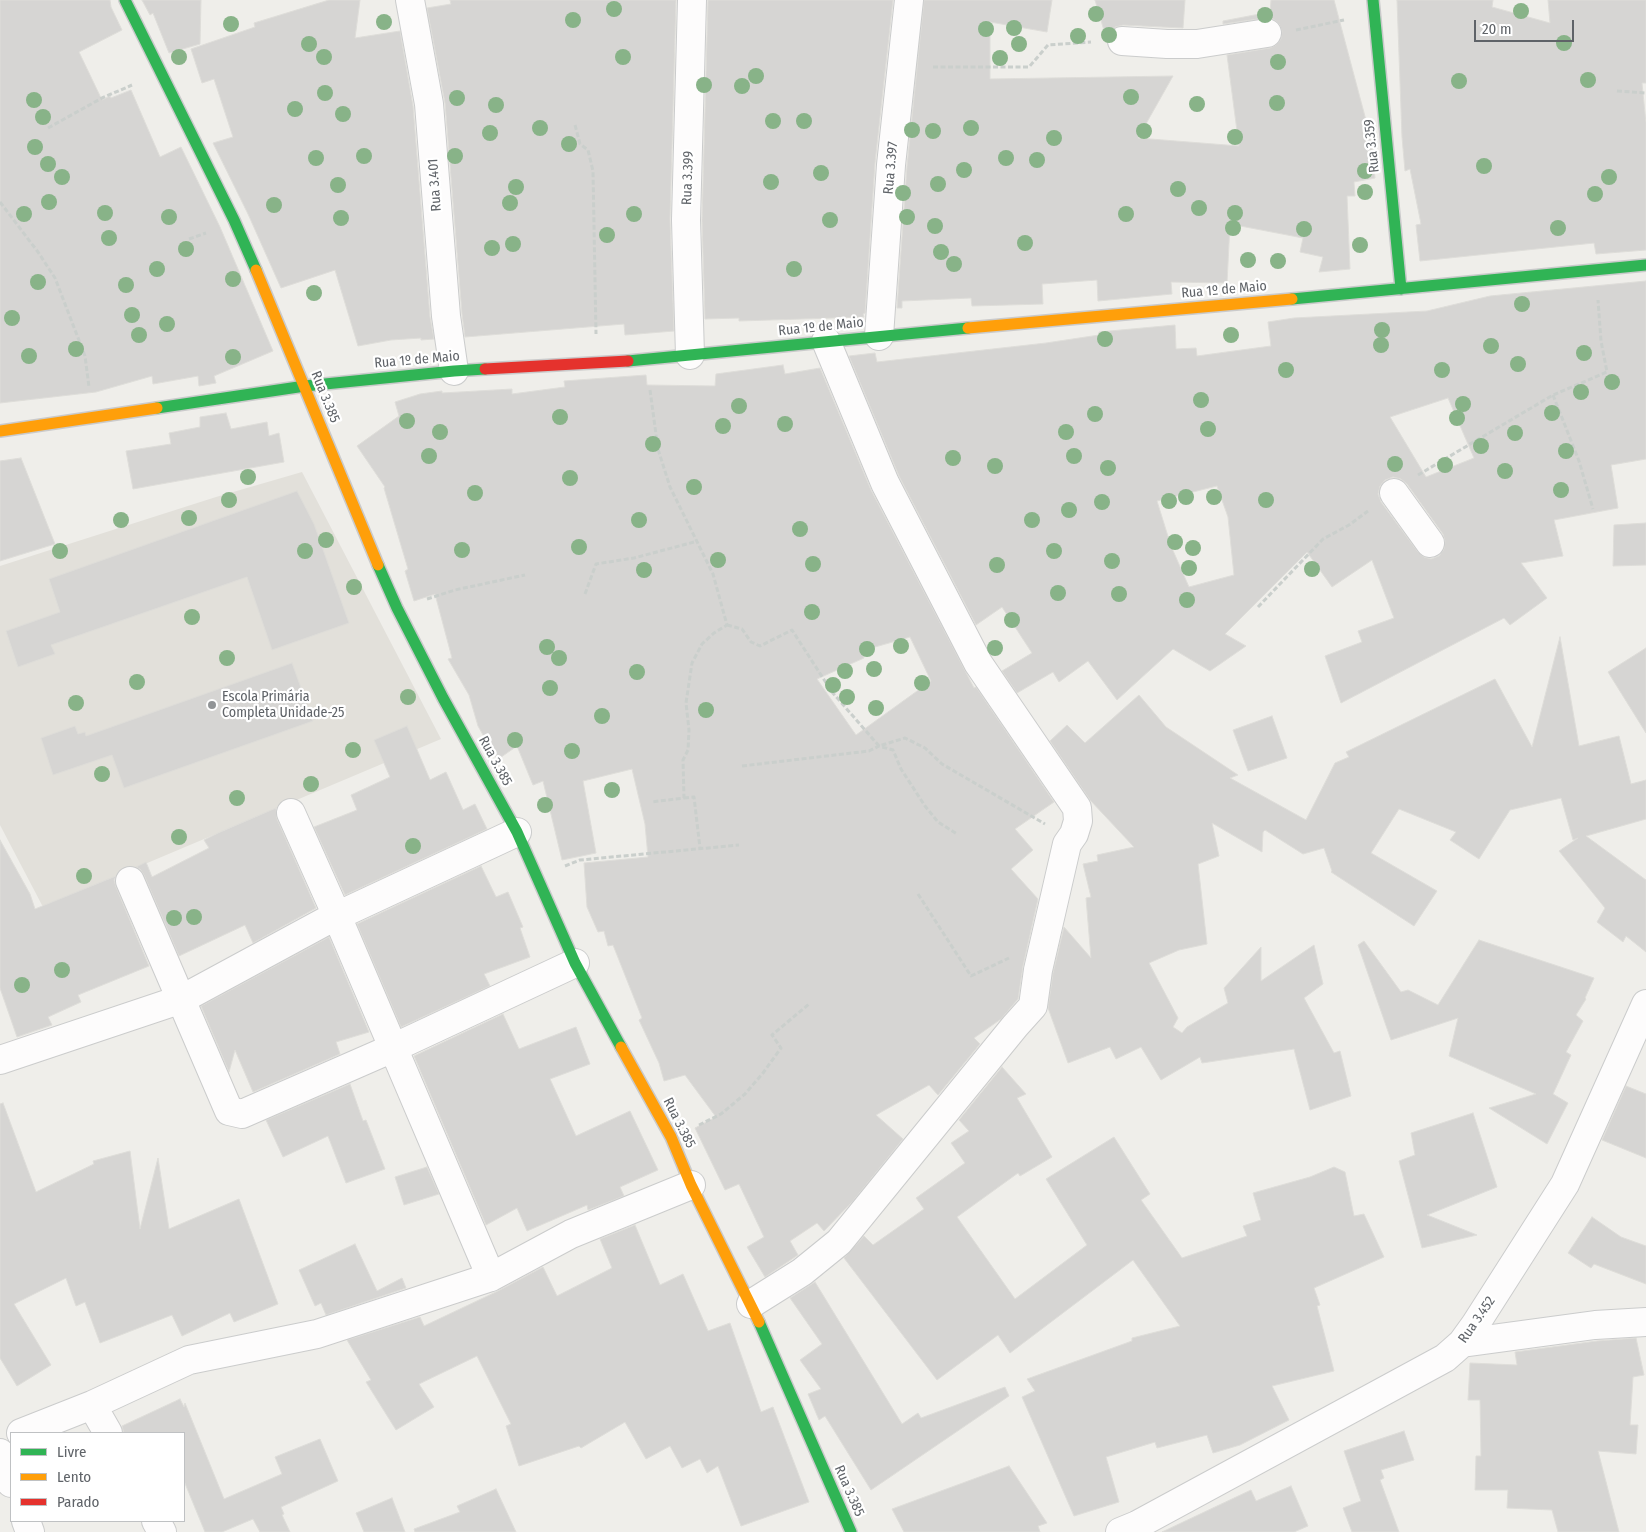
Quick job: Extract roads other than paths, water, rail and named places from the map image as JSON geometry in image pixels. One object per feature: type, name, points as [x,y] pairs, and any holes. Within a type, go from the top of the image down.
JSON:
[{"type":"street","name":"Rua 3.385","points":[[125,0],[234,220],[266,292],[397,608],[443,698],[517,832],[575,963],[671,1137],[691,1185],[751,1304],[851,1532]]},
{"type":"street","name":"Rua 3.401","points":[[410,0],[429,104],[444,298],[454,371]]},
{"type":"street","name":"Rua 3.399","points":[[690,355],[686,220],[692,0]]},
{"type":"street","name":"Rua 3.397","points":[[879,336],[891,165],[910,0]]},
{"type":"street","name":"Rua 3.359","points":[[1374,0],[1402,289]]},
{"type":"street","points":[[1122,41],[1197,44],[1267,33]]},
{"type":"street","name":"Rua 1º de Maio","points":[[0,431],[304,386],[454,371],[597,364],[879,336],[1402,289],[1646,264]]},
{"type":"street","points":[[751,1304],[802,1272],[839,1242],[1015,1026],[1034,1006],[1038,970],[1067,844],[1074,834],[1078,821],[1077,808],[978,663],[885,483],[826,341]]},
{"type":"street","points":[[1394,493],[1430,543]]},
{"type":"street","points":[[291,813],[491,1277]]},
{"type":"street","points":[[0,1060],[182,999],[337,916],[517,832]]},
{"type":"street","points":[[130,882],[229,1111],[242,1114],[393,1048],[575,963]]},
{"type":"street","name":"Rua 3.452","points":[[1120,1532],[1137,1525],[1445,1358],[1462,1343],[1564,1184],[1646,1004]]},
{"type":"street","points":[[24,1432],[92,1406],[190,1360],[317,1334],[491,1277],[571,1234],[691,1185]]},
{"type":"street","points":[[1462,1343],[1595,1325],[1646,1322]]},
{"type":"street","points":[[92,1406],[107,1432]]},
{"type":"street","points":[[0,1453],[10,1480]]},
{"type":"place","name":"Escola Primária Completa Unidade-25","points":[[212,705]]}]
